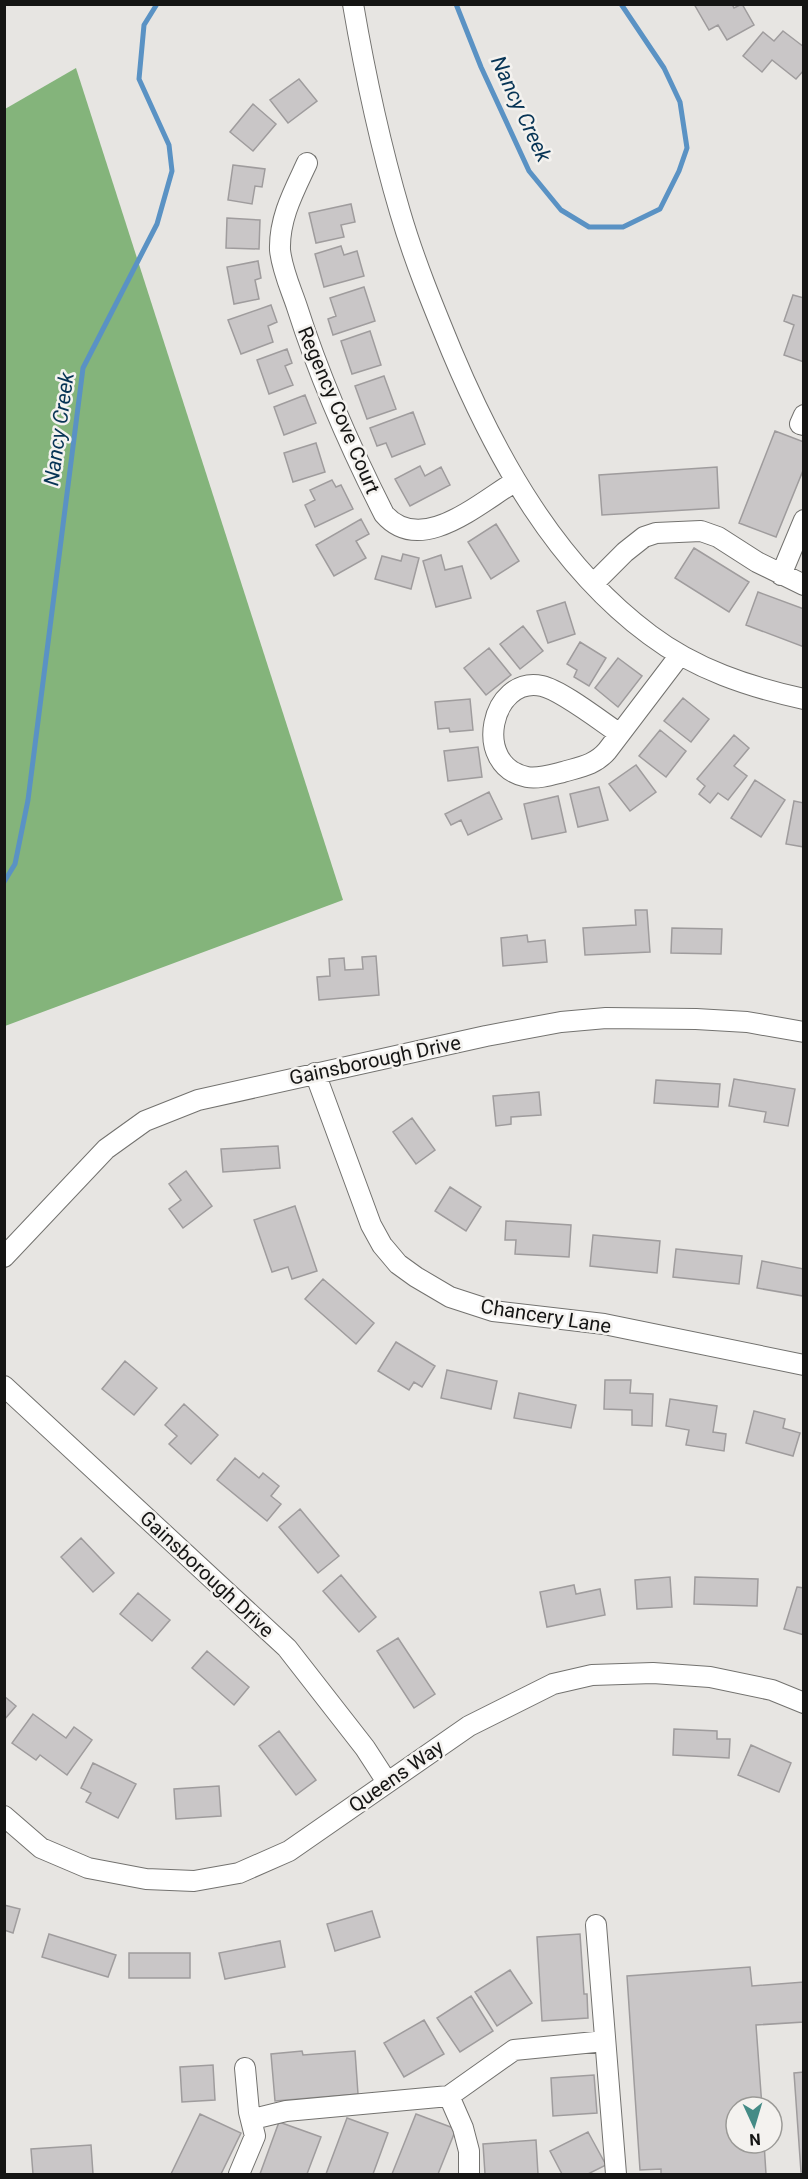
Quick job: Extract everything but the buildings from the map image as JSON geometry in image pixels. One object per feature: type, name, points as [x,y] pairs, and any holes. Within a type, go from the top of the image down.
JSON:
[{"type":"street","points":[[353,4],[374,110],[410,245],[442,328],[476,406],[516,481],[551,533],[593,584],[651,636],[680,655],[730,679],[804,699]]},
{"type":"street","name":"Regency Cove Court","points":[[307,163],[292,194],[283,224],[280,252],[285,274],[326,390],[384,514],[404,529],[426,530],[438,527],[516,481]]},
{"type":"street","points":[[804,415],[800,424],[804,425]]},
{"type":"street","points":[[781,575],[804,520]]},
{"type":"street","points":[[593,584],[625,552],[644,537],[701,531],[718,537],[757,562],[804,585]]},
{"type":"street","points":[[620,734],[556,691],[542,685],[519,689],[507,698],[497,711],[493,735],[498,757],[506,767],[527,777],[541,777],[591,765],[601,759],[620,734],[680,655]]},
{"type":"street","name":"Gainsborough Drive","points":[[4,1257],[106,1149],[145,1121],[198,1100],[486,1036],[561,1023],[606,1018],[717,1020],[747,1022],[804,1032]]},
{"type":"street","name":"Chancery Lane","points":[[315,1073],[371,1225],[382,1245],[398,1264],[416,1277],[450,1297],[493,1311],[603,1324],[804,1365]]},
{"type":"street","name":"Gainsborough Drive","points":[[4,1386],[287,1648],[365,1748],[387,1782]]},
{"type":"street","name":"Queens Way","points":[[4,1816],[41,1848],[88,1868],[146,1879],[194,1881],[239,1873],[289,1851],[469,1726],[553,1684],[592,1675],[652,1673],[710,1677],[772,1690],[804,1703]]},
{"type":"street","points":[[596,1925],[616,2175]]},
{"type":"street","points":[[252,2119],[286,2111],[449,2096],[514,2049],[605,2042]]},
{"type":"street","points":[[239,2175],[255,2136],[249,2112],[245,2068]]},
{"type":"street","points":[[449,2096],[463,2128],[469,2151],[469,2175]]},
{"type":"green space","points":[[76,68],[343,900],[5,1026],[5,109]]},
{"type":"waterway","name":"Nancy Creek","points":[[4,882],[15,864],[28,800],[83,368],[157,224],[172,171],[169,145],[139,79],[144,25],[157,4]]},
{"type":"waterway","name":"Nancy Creek","points":[[456,4],[481,67],[529,171],[561,210],[589,227],[623,227],[660,209],[679,171],[687,148],[680,102],[664,68],[621,4]]}]
